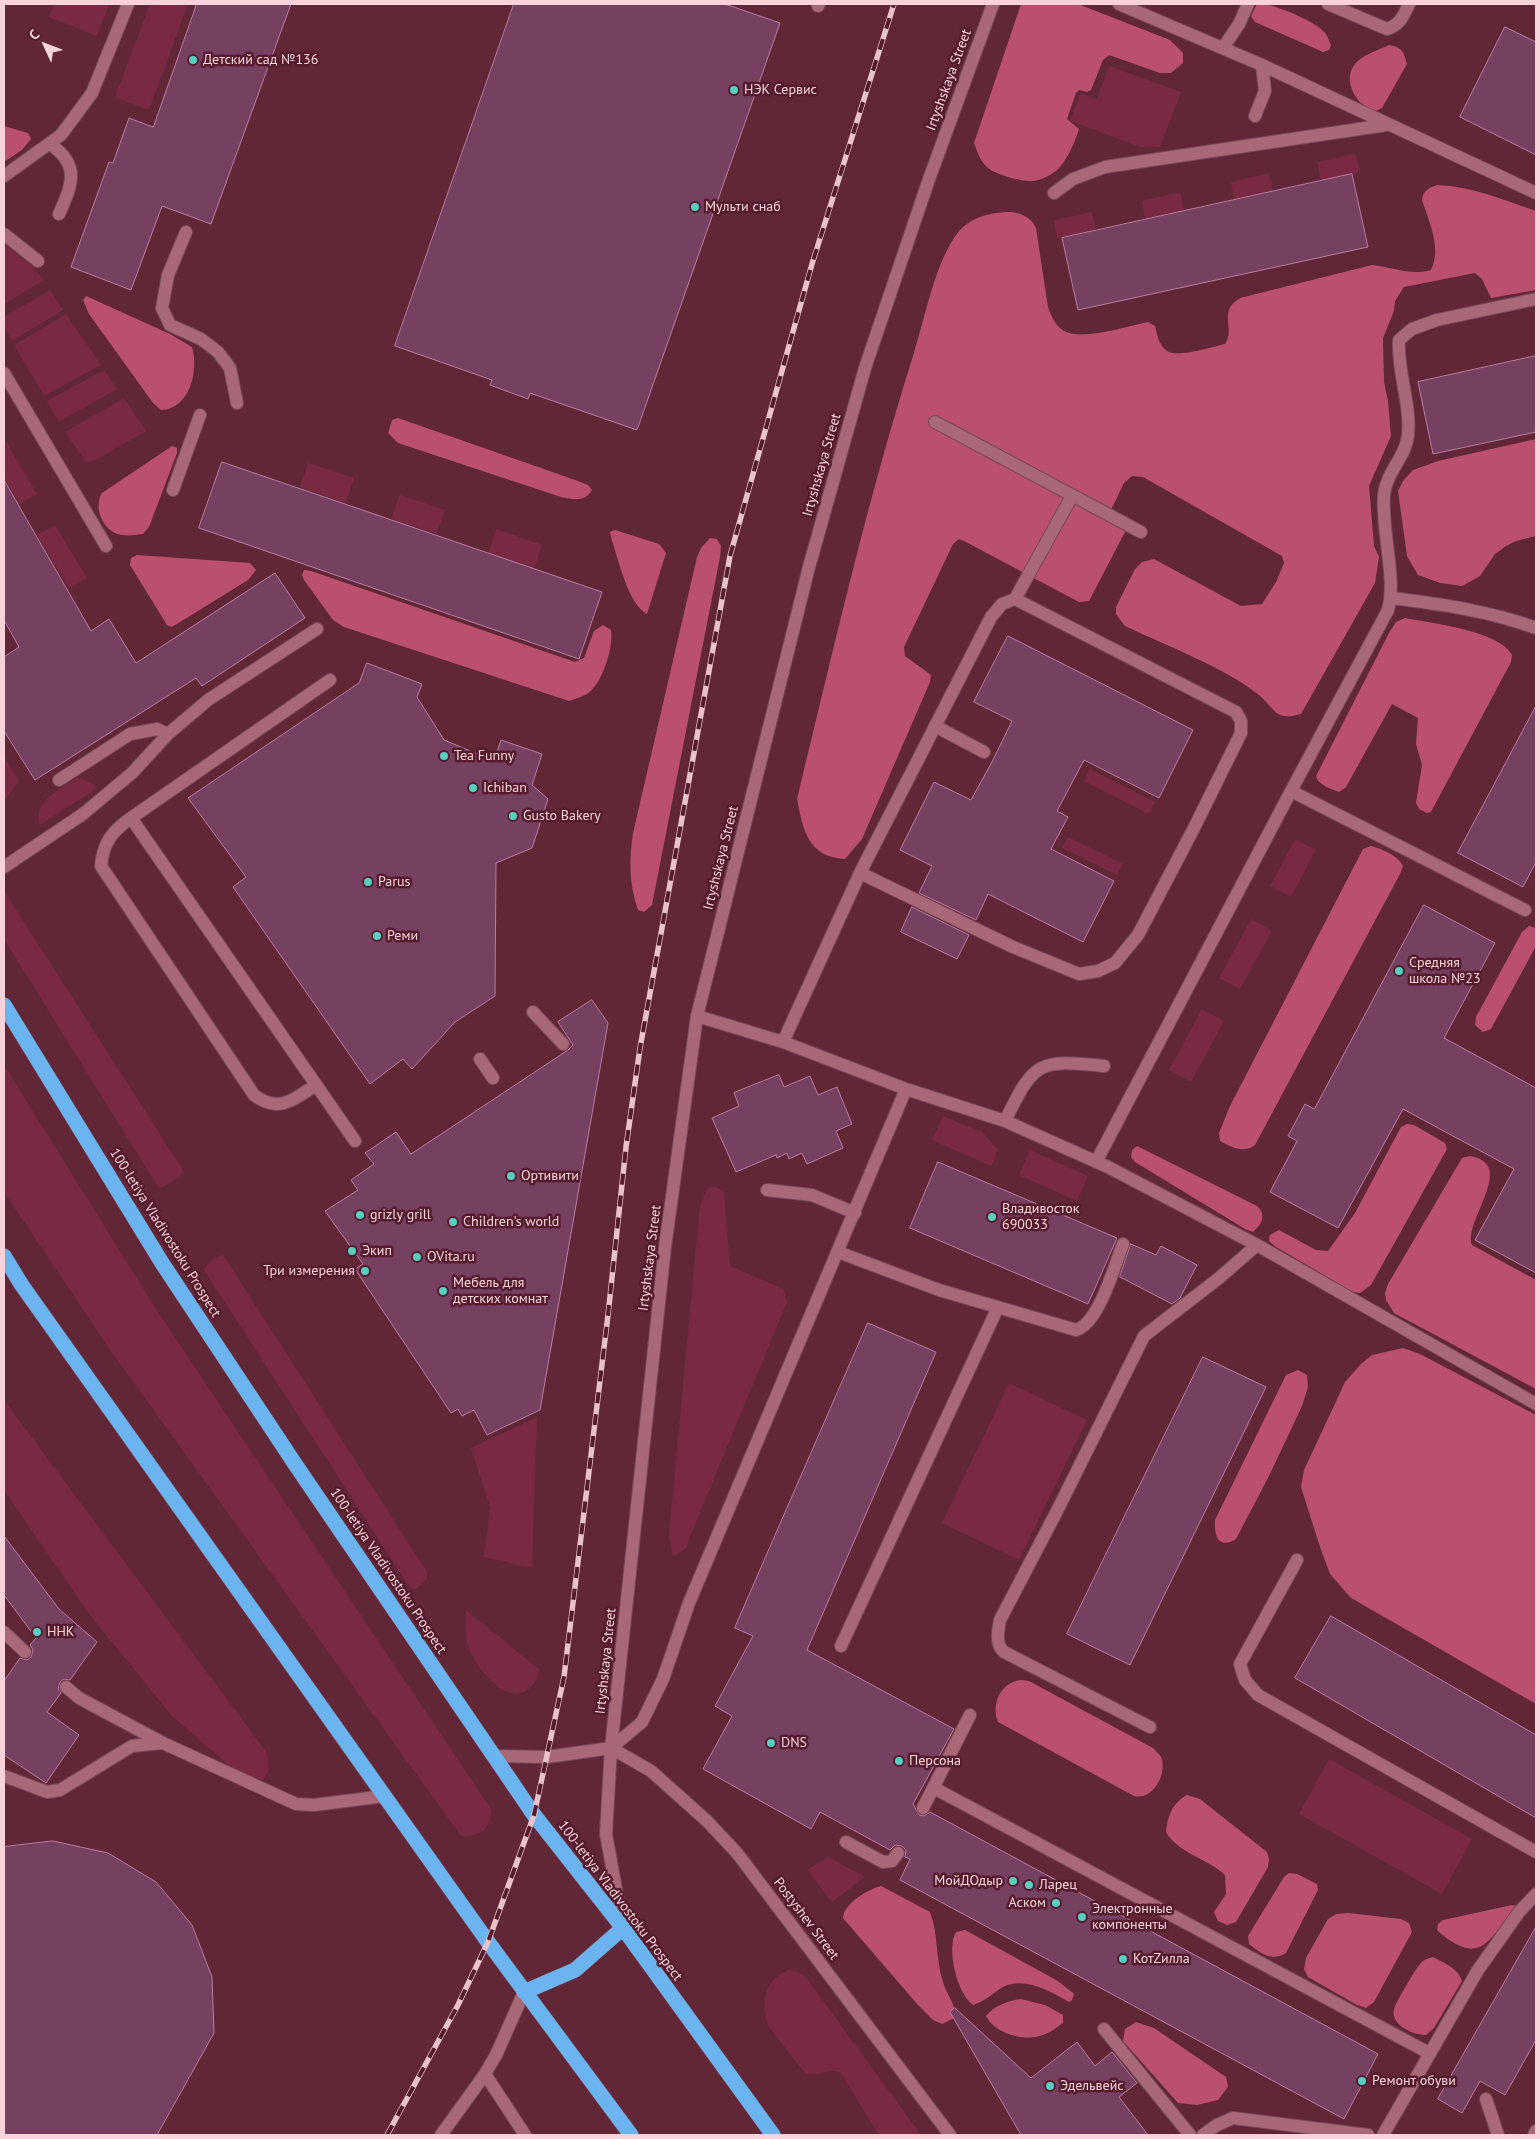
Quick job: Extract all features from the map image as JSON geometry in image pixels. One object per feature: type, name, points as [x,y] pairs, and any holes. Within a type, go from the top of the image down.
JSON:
[{"type":"highway","name":"100-letiya Vladivostoku Prospect","points":[[4,1005],[162,1263],[301,1472],[534,1815],[623,1928],[773,2135]]},
{"type":"highway","points":[[4,1256],[21,1284],[524,1992],[631,2135]]},
{"type":"highway","points":[[524,1992],[575,1970],[623,1928]]},
{"type":"main road","points":[[4,176],[60,135],[92,93],[128,4]]},
{"type":"main road","name":"Irtyshskaya Street","points":[[623,1928],[606,1834],[611,1748],[666,1247],[697,1016],[810,566],[865,368],[928,182],[993,4]]},
{"type":"main road","points":[[1119,4],[1262,65],[1536,193]]},
{"type":"main road","points":[[1223,48],[1239,24],[1248,4]]},
{"type":"main road","points":[[1328,4],[1387,29],[1401,20],[1409,4]]},
{"type":"main road","points":[[1256,116],[1264,91],[1262,65]]},
{"type":"main road","points":[[1054,193],[1073,179],[1105,167],[1386,124]]},
{"type":"main road","points":[[50,144],[61,151],[69,164],[72,175],[69,191],[58,214]]},
{"type":"main road","points":[[186,232],[168,275],[162,308],[170,325],[201,340],[218,352],[230,368],[237,402]]},
{"type":"main road","points":[[4,234],[38,261]]},
{"type":"main road","points":[[1096,1162],[1388,610],[1391,598],[1385,537],[1384,494],[1391,470],[1404,452],[1408,435],[1398,356],[1399,340],[1412,329],[1438,320],[1536,299]]},
{"type":"main road","points":[[4,372],[106,546]]},
{"type":"main road","points":[[173,490],[200,415]]},
{"type":"main road","points":[[935,422],[1141,532]]},
{"type":"main road","points":[[783,1042],[860,873],[991,617],[1002,604],[1015,599],[1072,496]]},
{"type":"main road","points":[[1391,598],[1466,608],[1509,618],[1536,628]]},
{"type":"main road","points":[[860,873],[1013,947],[1079,974],[1098,971],[1115,963],[1138,935],[1241,733],[1241,721],[1236,712],[1015,599]]},
{"type":"main road","points":[[4,867],[83,814],[132,773],[168,734],[208,700],[317,628]]},
{"type":"main road","points":[[316,1085],[289,1102],[275,1105],[263,1101],[254,1095],[101,866],[104,847],[109,835],[330,680]]},
{"type":"main road","points":[[935,726],[984,752]]},
{"type":"main road","points":[[59,780],[130,734],[158,730],[168,734]]},
{"type":"main road","points":[[1291,791],[1525,910]]},
{"type":"main road","points":[[131,818],[355,1140]]},
{"type":"main road","points":[[533,1012],[563,1044]]},
{"type":"main road","points":[[697,1016],[783,1042],[906,1090],[1005,1121],[1096,1162],[1257,1245],[1536,1404]]},
{"type":"main road","points":[[480,1059],[493,1078]]},
{"type":"main road","points":[[1005,1121],[1021,1089],[1037,1070],[1064,1062],[1104,1066]]},
{"type":"main road","points":[[494,1756],[547,1757],[611,1748],[642,1722],[663,1679],[689,1603],[906,1090]]},
{"type":"main road","points":[[767,1190],[812,1195],[855,1213]]},
{"type":"main road","points":[[838,1252],[939,1290],[1060,1327],[1076,1330],[1084,1328],[1098,1306],[1123,1244]]},
{"type":"main road","points":[[1150,1727],[1004,1652],[1000,1648],[998,1635],[1000,1620],[1058,1509],[1144,1336],[1219,1278],[1257,1245]]},
{"type":"main road","points":[[841,1646],[998,1307]]},
{"type":"main road","points":[[1297,1560],[1240,1664],[1245,1680],[1258,1696],[1536,1852]]},
{"type":"main road","points":[[4,1632],[25,1652]]},
{"type":"main road","points":[[66,1687],[79,1698],[162,1743],[296,1804],[314,1805],[385,1796]]},
{"type":"main road","points":[[923,1808],[970,1715]]},
{"type":"main road","points":[[4,1776],[47,1792],[60,1790],[132,1746],[162,1743]]},
{"type":"main road","name":"Postyshev Street","points":[[611,1748],[651,1771],[708,1821],[737,1853],[950,2135]]},
{"type":"main road","points":[[934,1788],[1428,2053]]},
{"type":"main road","points":[[846,1842],[883,1862],[892,1861],[898,1854]]},
{"type":"main road","points":[[1382,2135],[1428,2053],[1494,1945],[1518,1912],[1536,1894]]},
{"type":"main road","points":[[440,2135],[497,2053],[524,1992]]},
{"type":"main road","points":[[1104,2029],[1190,2135]]},
{"type":"main road","points":[[484,2074],[525,2135]]},
{"type":"main road","points":[[1486,2099],[1498,2135]]},
{"type":"main road","points":[[1203,2135],[1217,2125],[1234,2118],[1368,2135]]},
{"type":"main road","points":[[1534,2135],[1536,2131]]},
{"type":"shaded area","points":[[54,4],[109,4],[97,36],[48,17]]},
{"type":"shaded area","points":[[150,4],[188,4],[149,110],[115,97]]},
{"type":"shaded area","points":[[1021,4],[1078,4],[1170,40],[1183,53],[1183,63],[1171,73],[1160,73],[1109,55],[1103,60],[1091,90],[1087,92],[1079,90],[1076,93],[1067,119],[1079,129],[1068,155],[1054,173],[1035,181],[1008,177],[991,170],[982,162],[974,143]]},
{"type":"shaded area","points":[[1257,4],[1283,9],[1321,29],[1327,35],[1331,45],[1329,50],[1323,52],[1255,22],[1251,16]]},
{"type":"shaded area","points":[[1389,45],[1397,47],[1402,51],[1407,64],[1382,108],[1374,112],[1362,104],[1353,92],[1350,78],[1351,71],[1362,58]]},
{"type":"shaded area","points":[[1109,66],[1181,92],[1160,147],[1141,147],[1070,121],[1080,93],[1097,99]]},
{"type":"shaded area","points":[[4,126],[28,133],[31,139],[22,150],[4,162]]},
{"type":"shaded area","points":[[1356,154],[1360,172],[1321,181],[1317,162]]},
{"type":"shaded area","points":[[1269,173],[1273,191],[1234,200],[1231,182]]},
{"type":"shaded area","points":[[1437,185],[1475,191],[1536,211],[1536,290],[1491,298],[1482,279],[1475,273],[1404,287],[1395,301],[1394,311],[1383,338],[1384,382],[1388,401],[1391,436],[1369,486],[1374,546],[1379,557],[1375,583],[1301,714],[1286,716],[1277,713],[1260,696],[1230,676],[1125,626],[1116,614],[1116,607],[1135,569],[1142,562],[1154,559],[1241,606],[1262,604],[1276,582],[1284,563],[1282,556],[1143,477],[1132,476],[1124,483],[1109,514],[1125,532],[1089,601],[1079,602],[964,541],[959,539],[953,544],[904,647],[905,656],[931,675],[930,682],[862,839],[845,859],[823,853],[815,847],[805,831],[797,799],[851,576],[935,279],[947,250],[964,226],[983,216],[1005,212],[1019,213],[1031,220],[1036,228],[1048,307],[1057,325],[1066,332],[1084,334],[1107,332],[1148,322],[1155,326],[1164,349],[1172,353],[1186,353],[1225,344],[1229,332],[1228,314],[1233,303],[1240,298],[1372,265],[1409,272],[1431,270],[1434,262],[1435,244],[1422,200],[1426,190]]},
{"type":"shaded area","points":[[1180,192],[1184,211],[1145,219],[1142,201]]},
{"type":"shaded area","points":[[1092,212],[1096,230],[1057,238],[1054,220]]},
{"type":"shaded area","points":[[4,244],[32,266],[44,280],[4,304]]},
{"type":"shaded area","points":[[50,290],[63,310],[12,341],[4,327],[4,317]]},
{"type":"shaded area","points":[[86,296],[170,334],[192,347],[194,356],[193,377],[190,387],[179,403],[171,408],[161,410],[153,403],[89,314],[83,300]]},
{"type":"shaded area","points":[[66,314],[101,365],[44,396],[14,345]]},
{"type":"shaded area","points":[[104,370],[117,389],[59,422],[47,401]]},
{"type":"shaded area","points":[[124,398],[146,431],[96,460],[86,462],[65,432]]},
{"type":"shaded area","points":[[398,418],[578,481],[588,485],[592,490],[586,497],[582,498],[561,497],[398,443],[388,433],[392,420]]},
{"type":"shaded area","points":[[4,438],[37,494],[19,504],[4,478]]},
{"type":"shaded area","points":[[1536,439],[1536,536],[1516,541],[1506,546],[1495,554],[1480,576],[1462,586],[1440,583],[1418,575],[1407,556],[1398,491],[1403,481],[1413,470],[1438,461]]},
{"type":"shaded area","points":[[172,446],[177,448],[177,453],[149,527],[143,534],[133,535],[118,534],[110,530],[100,515],[99,504],[102,493]]},
{"type":"shaded area","points":[[308,463],[354,478],[346,503],[300,487]]},
{"type":"shaded area","points":[[400,495],[445,510],[437,534],[391,519]]},
{"type":"shaded area","points":[[55,525],[87,578],[69,588],[37,535]]},
{"type":"shaded area","points":[[496,529],[542,545],[534,569],[488,553]]},
{"type":"shaded area","points":[[615,530],[659,544],[666,553],[647,614],[640,609],[629,592],[612,541],[610,532]]},
{"type":"shaded area","points":[[710,538],[717,539],[721,546],[720,557],[652,905],[644,912],[638,910],[631,881],[630,862],[633,833],[697,557],[701,548]]},
{"type":"shaded area","points":[[137,555],[250,563],[256,570],[248,580],[172,627],[167,625],[130,565],[131,558]]},
{"type":"shaded area","points":[[304,570],[575,662],[584,658],[594,631],[603,625],[611,630],[609,655],[598,682],[592,689],[585,695],[569,701],[344,627],[333,620],[304,580],[302,575]]},
{"type":"shaded area","points":[[1405,618],[1464,629],[1480,634],[1505,647],[1512,655],[1511,662],[1431,812],[1427,813],[1419,809],[1416,803],[1422,765],[1416,744],[1418,718],[1392,704],[1346,787],[1339,792],[1326,787],[1318,781],[1316,776],[1389,633],[1396,622]]},
{"type":"shaded area","points":[[4,756],[18,779],[18,783],[4,800]]},
{"type":"shaded area","points":[[1090,769],[1155,802],[1149,814],[1084,781]]},
{"type":"shaded area","points":[[78,777],[95,785],[96,789],[40,825],[38,816],[44,802]]},
{"type":"shaded area","points":[[1068,837],[1123,864],[1117,875],[1062,848]]},
{"type":"shaded area","points":[[1295,839],[1316,850],[1291,897],[1270,886]]},
{"type":"shaded area","points":[[1371,846],[1384,851],[1401,862],[1403,866],[1400,874],[1255,1145],[1251,1148],[1238,1149],[1220,1141],[1219,1133],[1230,1106],[1363,849]]},
{"type":"shaded area","points":[[4,891],[183,1170],[181,1175],[162,1188],[158,1187],[4,939]]},
{"type":"shaded area","points":[[1251,919],[1272,931],[1240,989],[1219,978]]},
{"type":"shaded area","points":[[1529,926],[1536,928],[1536,946],[1491,1029],[1483,1032],[1475,1025],[1476,1017],[1522,932]]},
{"type":"shaded area","points":[[1202,1009],[1224,1021],[1191,1082],[1169,1070]]},
{"type":"shaded area","points":[[4,1065],[156,1309],[492,1811],[486,1828],[478,1834],[461,1836],[108,1347],[4,1192]]},
{"type":"shaded area","points":[[943,1116],[982,1132],[998,1150],[991,1166],[932,1140]]},
{"type":"shaded area","points":[[1407,1124],[1414,1125],[1445,1143],[1447,1149],[1371,1285],[1360,1293],[1353,1292],[1269,1241],[1270,1235],[1279,1230],[1316,1250],[1328,1251],[1355,1213],[1401,1127]]},
{"type":"shaded area","points":[[1137,1146],[1257,1206],[1263,1216],[1259,1226],[1253,1232],[1245,1229],[1135,1162],[1131,1157],[1132,1150]]},
{"type":"shaded area","points":[[1030,1150],[1088,1176],[1077,1201],[1019,1175]]},
{"type":"shaded area","points":[[1470,1156],[1483,1161],[1489,1170],[1486,1194],[1471,1235],[1472,1245],[1536,1280],[1536,1389],[1394,1313],[1386,1300],[1385,1293],[1388,1284],[1462,1158]]},
{"type":"shaded area","points":[[714,1186],[724,1192],[730,1266],[783,1289],[787,1302],[686,1548],[676,1555],[672,1555],[669,1535],[699,1215],[701,1202],[707,1190]]},
{"type":"shaded area","points":[[223,1255],[427,1572],[427,1579],[416,1589],[410,1588],[204,1270],[211,1260]]},
{"type":"shaded area","points":[[1403,1348],[1420,1354],[1536,1415],[1536,1704],[1351,1598],[1330,1574],[1321,1550],[1301,1487],[1304,1470],[1345,1382],[1372,1355]]},
{"type":"shaded area","points":[[1298,1370],[1307,1375],[1308,1387],[1302,1406],[1269,1476],[1236,1539],[1225,1543],[1221,1542],[1216,1536],[1215,1520],[1286,1375]]},
{"type":"shaded area","points":[[1009,1383],[1087,1420],[1019,1560],[942,1523]]},
{"type":"shaded area","points":[[4,1400],[267,1753],[269,1771],[263,1780],[248,1777],[233,1769],[172,1716],[89,1614],[4,1490]]},
{"type":"shaded area","points":[[537,1417],[532,1568],[484,1557],[490,1507],[471,1448]]},
{"type":"shaded area","points":[[466,1610],[540,1670],[533,1685],[523,1692],[513,1693],[502,1689],[492,1682],[482,1671],[467,1643]]},
{"type":"shaded area","points":[[1021,1680],[1029,1681],[1153,1748],[1161,1757],[1163,1763],[1161,1778],[1153,1790],[1141,1796],[1134,1796],[998,1722],[996,1709],[999,1695],[1008,1685]]},
{"type":"shaded area","points":[[1329,1759],[1472,1839],[1442,1894],[1299,1814]]},
{"type":"shaded area","points":[[1187,1795],[1200,1799],[1267,1852],[1269,1859],[1268,1867],[1236,1922],[1227,1925],[1218,1921],[1214,1912],[1226,1894],[1225,1875],[1178,1846],[1166,1832],[1174,1806]]},
{"type":"shaded area","points":[[828,1857],[865,1877],[832,1902],[807,1870]]},
{"type":"shaded area","points":[[1289,1873],[1297,1874],[1317,1884],[1318,1890],[1286,1953],[1276,1957],[1266,1955],[1249,1944],[1248,1936],[1284,1877]]},
{"type":"shaded area","points":[[881,1886],[930,1912],[935,1930],[941,1976],[956,2017],[942,2024],[933,2020],[843,1918],[844,1912],[852,1902],[864,1893]]},
{"type":"shaded area","points":[[1512,1905],[1516,1906],[1516,1909],[1490,1940],[1476,1948],[1467,1948],[1456,1944],[1437,1930],[1438,1924],[1443,1920]]},
{"type":"shaded area","points":[[1348,1913],[1401,1919],[1409,1923],[1412,1932],[1374,2002],[1366,2008],[1357,2005],[1308,1977],[1304,1969],[1306,1958],[1328,1919],[1336,1914]]},
{"type":"shaded area","points":[[965,1930],[1058,1981],[1074,1994],[1072,2000],[1069,2002],[1037,1986],[1019,1983],[1003,1987],[985,2000],[973,2005],[962,1991],[953,1959],[953,1939],[956,1932]]},
{"type":"shaded area","points":[[1433,1957],[1454,1969],[1462,1981],[1434,2028],[1426,2035],[1421,2035],[1409,2031],[1399,2024],[1395,2020],[1394,2009],[1420,1964],[1426,1959]]},
{"type":"shaded area","points":[[788,1970],[805,1976],[921,2135],[879,2135],[840,2072],[805,2073],[768,2026],[766,2017],[765,2001],[769,1986],[773,1980]]},
{"type":"shaded area","points":[[1021,1999],[1045,2005],[1063,2015],[1063,2023],[1043,2035],[1028,2038],[1003,2032],[996,2028],[986,2016],[1002,2004]]},
{"type":"shaded area","points":[[1136,2022],[1154,2028],[1226,2077],[1228,2087],[1218,2100],[1197,2105],[1178,2103],[1123,2041],[1125,2029]]},
{"type":"building","points":[[197,4],[291,4],[211,224],[162,206],[131,290],[71,267],[109,162],[113,163],[129,118],[153,127]]},
{"type":"building","points":[[514,4],[725,4],[780,23],[637,430],[530,393],[528,399],[490,385],[492,380],[395,346]]},
{"type":"building","points":[[1505,27],[1536,42],[1536,155],[1460,117]]},
{"type":"building","points":[[1352,174],[1368,247],[1078,310],[1062,238]]},
{"type":"building","points":[[1536,356],[1536,432],[1433,454],[1418,382]]},
{"type":"building","points":[[222,462],[602,592],[579,659],[199,528]]},
{"type":"building","points":[[4,480],[91,631],[109,619],[136,663],[275,573],[305,618],[202,686],[196,678],[35,780],[4,731],[4,657],[19,647],[4,620]]},
{"type":"building","points":[[1008,636],[1193,730],[1159,798],[1084,760],[1057,811],[1068,817],[1051,849],[1114,881],[1083,942],[988,894],[976,920],[919,893],[932,866],[900,850],[934,782],[971,800],[993,760],[1012,721],[974,702]]},
{"type":"building","name":"Parus","points":[[367,663],[422,684],[417,697],[444,740],[494,761],[501,740],[542,754],[532,785],[548,799],[532,848],[496,863],[495,996],[455,1022],[412,1069],[403,1059],[370,1084],[233,887],[246,877],[188,798],[359,683]]},
{"type":"building","points":[[1536,706],[1536,862],[1523,887],[1458,853]]},
{"type":"building","points":[[1424,905],[1495,943],[1444,1038],[1536,1088],[1536,1273],[1475,1240],[1514,1169],[1403,1109],[1338,1228],[1270,1192],[1297,1141],[1288,1136],[1305,1104],[1314,1109]]},
{"type":"building","points":[[912,907],[969,935],[957,959],[901,932]]},
{"type":"building","name":"Children's world","points":[[592,1000],[608,1023],[540,1410],[487,1435],[474,1410],[462,1416],[458,1409],[451,1413],[355,1269],[363,1264],[325,1211],[358,1190],[351,1180],[374,1164],[365,1153],[396,1132],[411,1154],[568,1050],[573,1045],[558,1022]]},
{"type":"building","points":[[779,1075],[784,1087],[810,1076],[818,1095],[837,1087],[852,1124],[836,1131],[843,1148],[807,1164],[802,1153],[789,1159],[787,1153],[777,1158],[776,1155],[736,1172],[712,1118],[739,1106],[734,1093]]},
{"type":"building","points":[[938,1162],[1117,1238],[1088,1304],[910,1228]]},
{"type":"building","points":[[1131,1244],[1156,1255],[1161,1246],[1197,1265],[1180,1298],[1172,1304],[1120,1277]]},
{"type":"building","points":[[868,1323],[936,1352],[807,1650],[954,1729],[913,1804],[919,1815],[924,1816],[930,1812],[1378,2054],[1344,2119],[900,1880],[910,1859],[905,1857],[906,1850],[902,1846],[895,1845],[890,1850],[820,1812],[811,1829],[703,1769],[732,1716],[715,1706],[753,1636],[735,1628]]},
{"type":"building","points":[[1203,1357],[1266,1387],[1130,1665],[1067,1634]]},
{"type":"building","points":[[4,1536],[59,1609],[97,1642],[70,1680],[64,1679],[60,1682],[58,1689],[61,1693],[47,1712],[79,1735],[46,1783],[4,1755],[4,1681],[20,1658],[27,1660],[31,1657],[33,1650],[30,1645],[36,1638],[4,1595]]},
{"type":"building","points":[[1331,1616],[1536,1735],[1536,1818],[1295,1678]]},
{"type":"building","points":[[53,1841],[108,1853],[156,1882],[192,1925],[212,1977],[214,2033],[157,2135],[4,2135],[4,1847]]},
{"type":"building","points":[[1536,1927],[1536,2040],[1505,2095],[1480,2081],[1462,2113],[1438,2099]]},
{"type":"building","points":[[955,2008],[1031,2078],[1077,2042],[1095,2066],[1112,2052],[1137,2083],[1119,2097],[1148,2135],[1021,2135],[950,2012]]},
{"type":"railway","points":[[387,2135],[458,2005],[488,1942],[534,1815],[564,1677],[608,1315],[626,1147],[640,1048],[730,556],[812,264],[894,4]]},
{"type":"place","name":"Детский сад №136","points":[[193,60]]},
{"type":"place","name":"НЭК Сервис","points":[[734,90]]},
{"type":"place","name":"Мульти снаб","points":[[695,207]]},
{"type":"place","name":"Tea Funny","points":[[444,756]]},
{"type":"place","name":"Ichiban","points":[[473,788]]},
{"type":"place","name":"Gusto Bakery","points":[[513,816]]},
{"type":"place","name":"Parus","points":[[368,882]]},
{"type":"place","name":"Реми","points":[[377,936]]},
{"type":"place","name":"Средняя школа №23","points":[[1399,971]]},
{"type":"place","name":"Ортивити","points":[[511,1176]]},
{"type":"place","name":"grizly grill","points":[[360,1215]]},
{"type":"place","name":"Владивосток 690033","points":[[992,1217]]},
{"type":"place","name":"Children's world","points":[[453,1222]]},
{"type":"place","name":"Экип","points":[[352,1251]]},
{"type":"place","name":"OVita.ru","points":[[417,1257]]},
{"type":"place","name":"Три измерения","points":[[365,1271]]},
{"type":"place","name":"Мебель для детских комнат","points":[[443,1291]]},
{"type":"place","name":"ННК","points":[[37,1632]]},
{"type":"place","name":"DNS","points":[[771,1743]]},
{"type":"place","name":"Персона","points":[[899,1761]]},
{"type":"place","name":"МойДОдыр","points":[[1013,1881]]},
{"type":"place","name":"Ларец","points":[[1029,1885]]},
{"type":"place","name":"Аском","points":[[1056,1903]]},
{"type":"place","name":"Электронные компоненты","points":[[1082,1917]]},
{"type":"place","name":"КотZилла","points":[[1123,1959]]},
{"type":"place","name":"Ремонт обуви","points":[[1362,2081]]},
{"type":"place","name":"Эдельвейс","points":[[1050,2086]]}]
